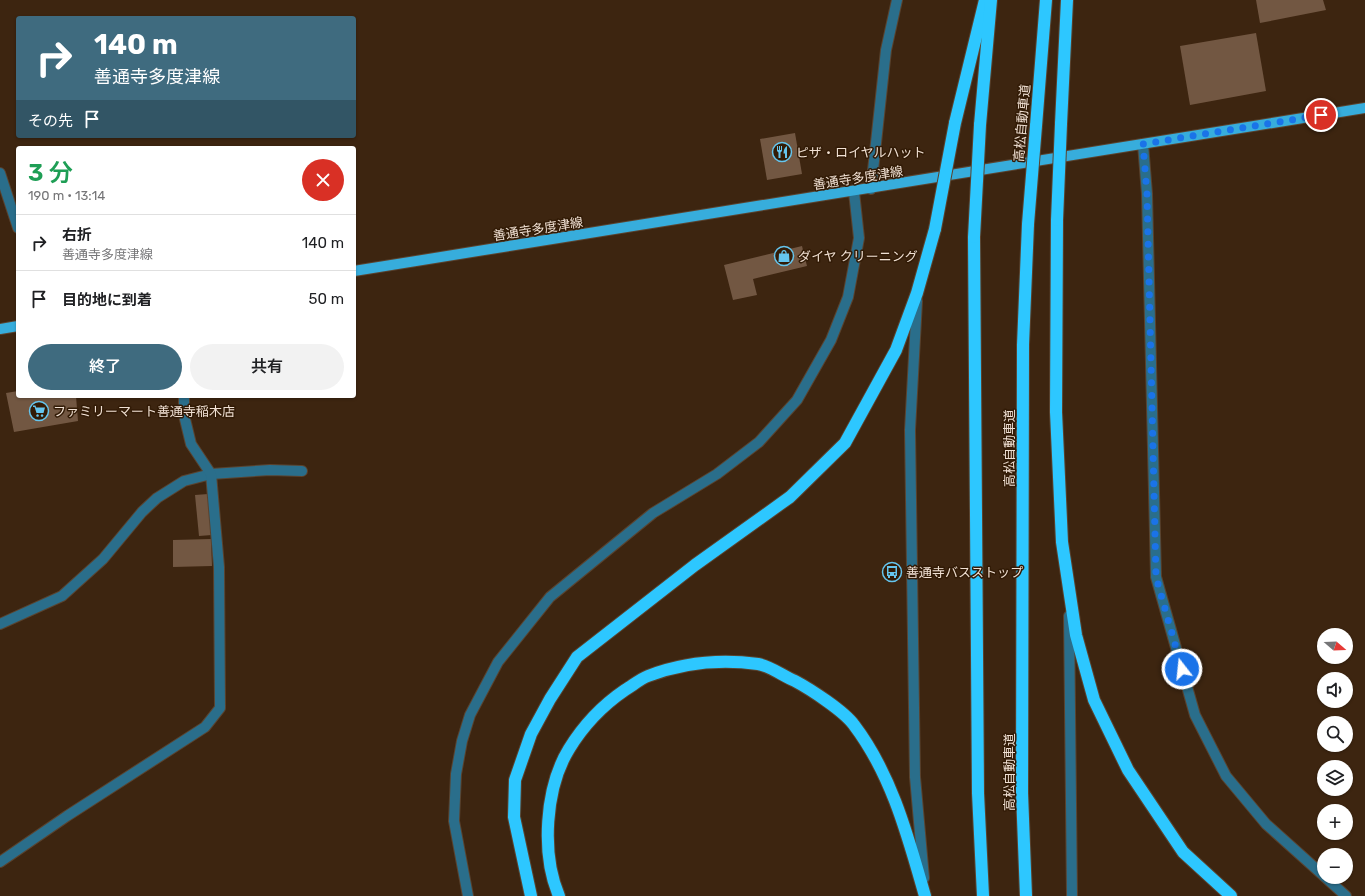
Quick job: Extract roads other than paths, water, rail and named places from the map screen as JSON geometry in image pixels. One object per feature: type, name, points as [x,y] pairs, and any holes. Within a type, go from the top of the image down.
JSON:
[{"type":"highway","points":[[531,896],[514,817],[515,780],[531,734],[550,699],[577,657],[695,565],[790,496],[845,443],[896,350],[917,292],[935,229],[955,123],[985,0]]},
{"type":"highway","points":[[983,896],[978,793],[974,237],[980,125],[991,0]]},
{"type":"highway","name":"高松自動車道","points":[[1026,896],[1022,793],[1022,345],[1028,224],[1046,0]]},
{"type":"highway","points":[[1067,0],[1056,220],[1056,412],[1062,542],[1076,635],[1094,700],[1128,770],[1183,852],[1231,896]]},
{"type":"highway","points":[[560,896],[550,861],[548,824],[554,784],[569,749],[592,719],[601,710],[615,697],[647,676],[688,665],[717,661],[760,664],[811,689],[854,724],[874,757],[899,807],[925,896]]},
{"type":"main road","name":"善通寺多度津線","points":[[356,271],[854,192],[1365,108]]},
{"type":"main road","points":[[0,329],[16,326]]},
{"type":"street","points":[[870,189],[886,50],[897,0]]},
{"type":"street","points":[[1143,144],[1147,194],[1156,577],[1195,715],[1226,776],[1266,824],[1317,869]]},
{"type":"street","points":[[0,173],[16,222]]},
{"type":"street","points":[[468,896],[454,821],[456,774],[462,741],[470,715],[498,662],[550,597],[653,513],[717,474],[759,442],[797,400],[831,340],[848,297],[859,238],[854,192]]},
{"type":"street","points":[[917,292],[910,430],[911,517],[915,776],[925,896]]},
{"type":"street","points":[[0,862],[205,727],[220,708],[219,567],[212,474],[191,444],[184,415],[184,398]]},
{"type":"street","points":[[0,624],[62,596],[103,559],[142,512],[157,498],[184,481],[212,474],[270,470],[302,471]]},
{"type":"street","points":[[1069,592],[1072,896]]},
{"type":"street","points":[[1333,884],[1346,896]]},
{"type":"place","name":"ピザ・ロイヤルハット","points":[[782,152]]},
{"type":"place","name":"ダイヤ クリーニング","points":[[784,256]]},
{"type":"place","name":"ファミリーマート善通寺稲木店","points":[[39,411]]},
{"type":"place","name":"善通寺バスストップ","points":[[892,572]]}]
